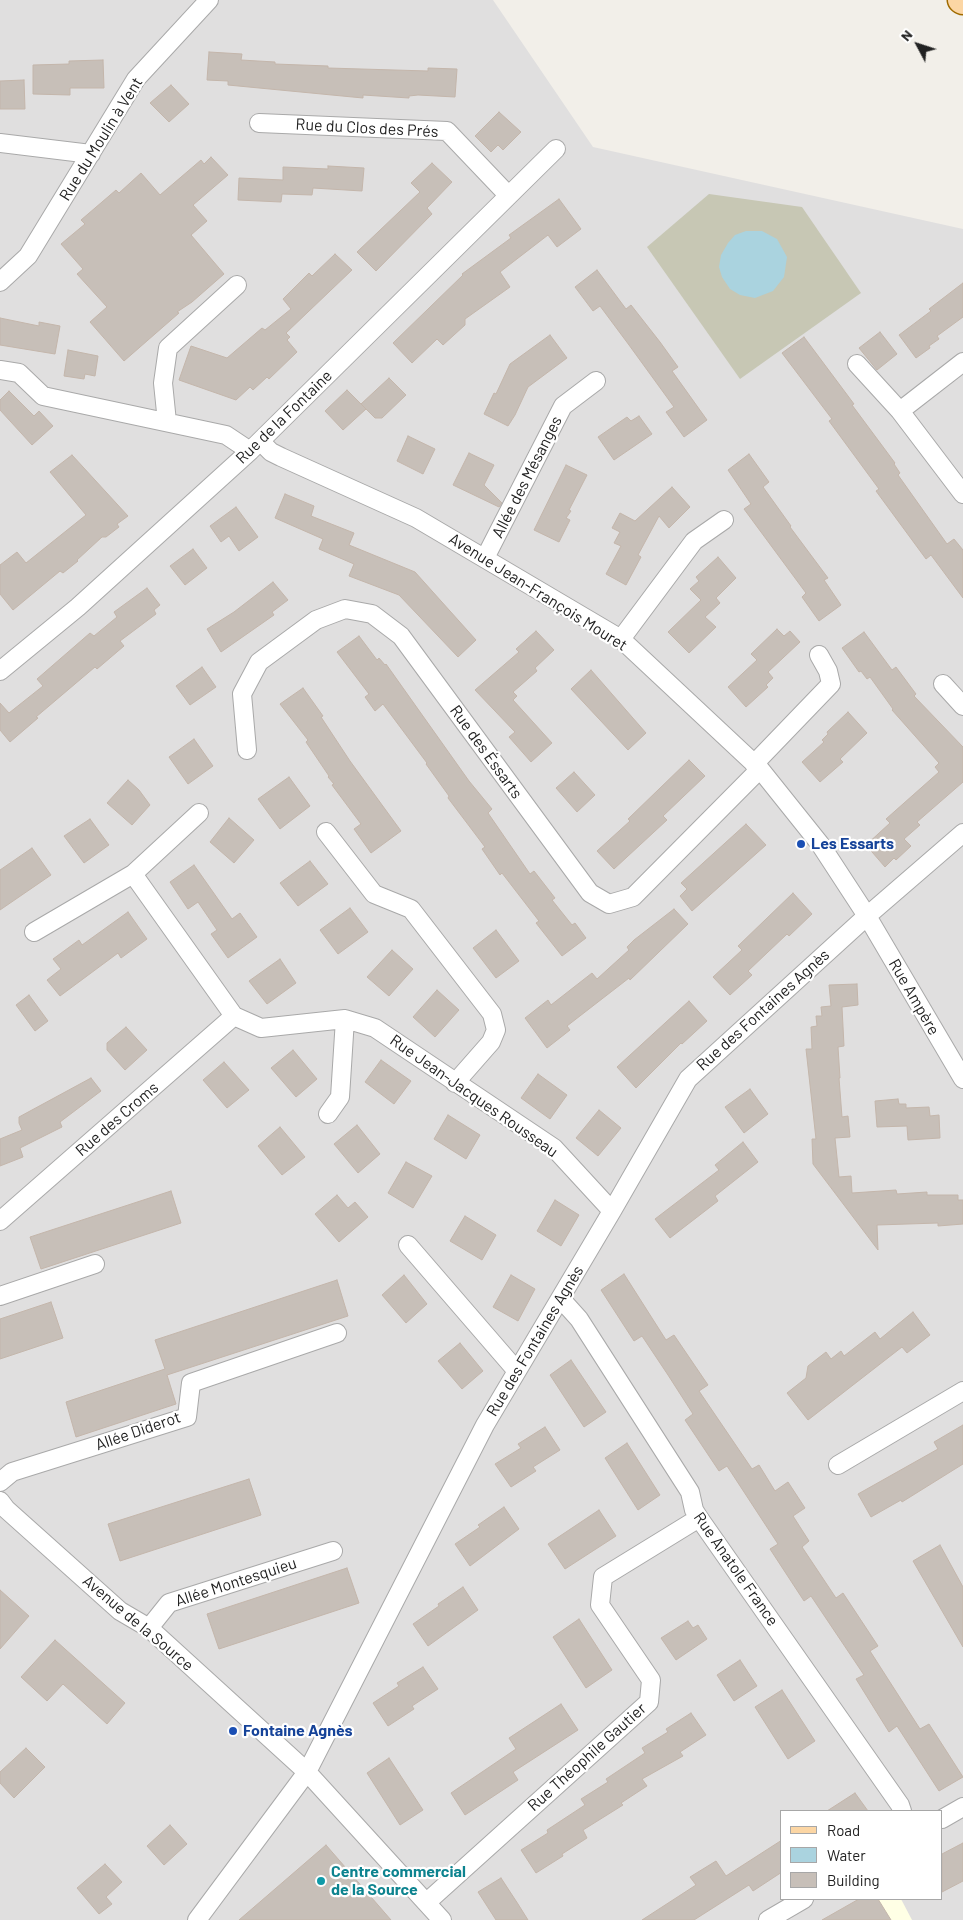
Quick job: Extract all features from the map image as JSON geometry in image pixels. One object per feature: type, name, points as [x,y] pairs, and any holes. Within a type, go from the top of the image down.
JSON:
[{"type":"street","name":"Rue du Moulin à Vent","points":[[0,282],[28,256],[136,79],[209,0]]},
{"type":"street","name":"Rue du Clos des Prés","points":[[259,123],[448,131],[508,195]]},
{"type":"street","points":[[0,142],[91,154]]},
{"type":"street","name":"Rue de la Fontaine","points":[[0,671],[78,607],[255,446],[556,149]]},
{"type":"street","points":[[167,422],[163,383],[168,348],[238,285]]},
{"type":"street","points":[[900,410],[963,362]]},
{"type":"street","points":[[857,364],[900,410],[963,494]]},
{"type":"street","name":"Avenue Jean-François Mouret","points":[[0,370],[19,373],[43,396],[226,435],[271,452],[416,518],[621,639],[757,766],[820,844],[867,916]]},
{"type":"street","name":"Allée des Mésanges","points":[[485,558],[563,406],[596,381]]},
{"type":"street","points":[[621,639],[694,541],[724,520]]},
{"type":"street","name":"Rue des Éssarts","points":[[247,750],[242,694],[259,662],[316,620],[345,609],[372,614],[400,636],[590,893],[609,904],[633,897],[757,766],[831,684],[828,671],[819,655]]},
{"type":"street","points":[[943,684],[963,706]]},
{"type":"street","points":[[34,932],[133,874],[199,814]]},
{"type":"street","points":[[326,832],[374,894],[411,909],[492,1014],[496,1030],[491,1042],[455,1082]]},
{"type":"street","name":"Rue des Fontaines Agnès","points":[[197,1920],[307,1772],[485,1424],[688,1079],[867,916],[963,833]]},
{"type":"street","points":[[133,874],[234,1016]]},
{"type":"street","name":"Rue Ampère","points":[[867,916],[963,1079]]},
{"type":"street","name":"Rue Jean-Jacques Rousseau","points":[[234,1016],[261,1028],[345,1019],[375,1028],[554,1148],[612,1211]]},
{"type":"street","name":"Rue des Croms","points":[[0,1221],[234,1016]]},
{"type":"street","points":[[328,1114],[340,1097],[345,1019]]},
{"type":"street","points":[[408,1245],[516,1370]]},
{"type":"street","points":[[0,1296],[95,1264]]},
{"type":"street","name":"Rue Anatole France","points":[[560,1299],[579,1319],[690,1492],[694,1510],[699,1518],[902,1810]]},
{"type":"street","name":"Allée Diderot","points":[[0,1482],[12,1472],[187,1417],[191,1383],[337,1333]]},
{"type":"street","points":[[838,1465],[963,1391]]},
{"type":"street","name":"Avenue de la Source","points":[[0,1501],[6,1509],[120,1611],[149,1628],[307,1772],[442,1920]]},
{"type":"street","name":"Rue Théophile Gautier","points":[[427,1902],[649,1702],[651,1680],[600,1605],[603,1577],[699,1518]]},
{"type":"street","name":"Allée Montesquieu","points":[[149,1628],[169,1603],[333,1550]]},
{"type":"street","points":[[943,1818],[963,1807]]},
{"type":"street","points":[[768,1920],[802,1900]]},
{"type":"shaded area","points":[[0,0],[493,0],[593,147],[963,229],[963,1920],[0,1920]]},
{"type":"shaded area","points":[[709,194],[802,207],[861,293],[740,379],[647,247]]},
{"type":"shaded area","points":[[860,1900],[902,1900],[912,1920],[827,1920]]},
{"type":"water","points":[[746,231],[762,231],[777,239],[787,257],[784,277],[773,291],[755,298],[740,295],[730,289],[722,277],[719,267],[721,255],[728,243],[735,235]]},
{"type":"building","points":[[209,52],[242,54],[241,60],[275,62],[275,64],[328,66],[328,68],[428,71],[428,68],[457,69],[455,97],[418,95],[409,96],[409,98],[363,95],[363,98],[228,85],[228,81],[207,80]]},
{"type":"building","points":[[103,60],[104,88],[70,88],[70,95],[33,94],[33,65],[69,64],[69,61]]},
{"type":"building","points":[[24,80],[25,109],[0,109],[0,81]]},
{"type":"building","points":[[171,85],[189,104],[169,122],[150,103]]},
{"type":"building","points":[[499,112],[521,132],[503,150],[498,145],[491,152],[475,136]]},
{"type":"building","points":[[211,157],[228,175],[193,205],[207,221],[191,235],[224,274],[192,302],[177,312],[179,313],[124,361],[90,322],[107,307],[77,274],[83,269],[61,244],[85,224],[81,220],[116,190],[119,193],[141,173],[160,195],[201,160],[204,164]]},
{"type":"building","points":[[432,163],[452,182],[427,208],[432,214],[376,271],[357,252],[420,192],[411,183]]},
{"type":"building","points":[[328,166],[364,168],[362,191],[313,188],[312,195],[282,194],[281,202],[238,200],[239,178],[283,180],[283,167],[328,169]]},
{"type":"building","points":[[559,199],[581,229],[557,247],[548,235],[500,272],[510,287],[465,319],[465,325],[443,345],[437,339],[412,363],[393,343],[462,274],[511,238],[509,235]]},
{"type":"building","points":[[335,254],[352,270],[286,333],[290,337],[287,340],[297,352],[269,379],[267,377],[253,390],[250,387],[236,400],[179,380],[191,346],[227,358],[262,328],[265,330],[291,309],[283,299],[309,273],[312,276]]},
{"type":"building","points":[[597,270],[626,309],[631,305],[660,342],[678,367],[672,371],[707,420],[684,437],[666,412],[674,407],[629,345],[600,306],[593,311],[575,287]]},
{"type":"building","points":[[963,283],[963,317],[937,336],[939,339],[916,358],[899,335],[931,311],[929,309]]},
{"type":"building","points":[[0,318],[39,326],[39,322],[60,326],[55,354],[0,345]]},
{"type":"building","points":[[880,332],[897,354],[877,370],[859,348]]},
{"type":"building","points":[[550,335],[567,358],[528,387],[508,426],[484,414],[510,364]]},
{"type":"building","points":[[804,337],[895,463],[900,473],[898,475],[947,544],[954,539],[963,550],[963,598],[931,555],[926,559],[876,491],[879,489],[829,421],[832,419],[782,353]]},
{"type":"building","points":[[68,350],[98,356],[95,376],[85,374],[84,379],[64,376]]},
{"type":"building","points":[[389,378],[406,395],[382,418],[375,418],[361,404]]},
{"type":"building","points":[[347,390],[366,409],[343,430],[325,411]]},
{"type":"building","points":[[9,391],[34,416],[39,411],[53,426],[32,445],[0,410],[0,400]]},
{"type":"building","points":[[639,416],[652,434],[614,460],[598,437],[627,417],[631,421]]},
{"type":"building","points":[[408,436],[435,449],[423,474],[397,461]]},
{"type":"building","points":[[469,453],[494,465],[484,485],[502,503],[499,507],[453,485]]},
{"type":"building","points":[[749,454],[769,482],[763,487],[828,578],[824,580],[841,605],[819,621],[802,597],[806,593],[744,509],[751,504],[728,470]]},
{"type":"building","points":[[72,455],[128,516],[117,524],[119,527],[106,537],[102,537],[78,561],[63,573],[60,571],[13,610],[0,594],[0,565],[17,552],[26,563],[86,515],[50,472]]},
{"type":"building","points":[[566,465],[587,475],[569,510],[571,511],[566,518],[570,520],[559,542],[534,530]]},
{"type":"building","points":[[672,487],[690,507],[669,528],[659,516],[638,555],[641,557],[626,585],[606,574],[621,546],[614,543],[620,532],[612,528],[620,513],[635,521]]},
{"type":"building","points":[[285,494],[314,506],[311,516],[354,533],[349,545],[415,572],[476,640],[458,657],[399,595],[349,576],[354,564],[319,549],[323,539],[275,518]]},
{"type":"building","points":[[236,507],[258,537],[239,551],[229,536],[221,542],[210,526]]},
{"type":"building","points":[[193,549],[207,568],[185,585],[170,566]]},
{"type":"building","points":[[718,557],[736,578],[716,598],[720,603],[705,617],[716,627],[689,653],[668,632],[701,600],[690,589],[699,581],[696,577]]},
{"type":"building","points":[[273,582],[288,600],[272,612],[274,615],[221,652],[207,629],[234,612]]},
{"type":"building","points":[[147,588],[160,605],[154,610],[156,614],[120,641],[124,646],[97,669],[95,667],[36,717],[38,718],[10,742],[0,730],[0,703],[9,713],[43,686],[37,679],[90,633],[94,636],[117,617],[114,612]]},
{"type":"building","points":[[777,629],[784,636],[790,631],[800,642],[768,672],[773,678],[766,685],[768,687],[746,707],[728,687],[757,660],[751,654]]},
{"type":"building","points":[[536,631],[554,650],[535,668],[537,671],[513,692],[517,696],[513,700],[552,743],[531,762],[509,737],[515,732],[475,690],[519,652],[516,649]]},
{"type":"building","points":[[864,632],[892,670],[896,667],[916,694],[914,696],[963,747],[963,782],[917,822],[920,825],[904,839],[911,846],[885,867],[866,845],[890,823],[886,819],[939,772],[935,767],[939,763],[892,710],[870,677],[867,679],[861,671],[859,672],[842,648]]},
{"type":"building","points":[[359,636],[377,660],[379,658],[386,664],[469,781],[492,809],[488,813],[530,874],[534,871],[555,898],[552,900],[572,925],[575,923],[586,938],[562,956],[536,923],[539,921],[502,873],[500,875],[482,849],[485,847],[448,798],[449,796],[427,763],[383,704],[375,711],[365,697],[369,694],[337,652]]},
{"type":"building","points":[[202,667],[216,687],[190,705],[176,686]]},
{"type":"building","points":[[591,670],[646,733],[628,750],[571,689]]},
{"type":"building","points":[[303,688],[323,716],[321,717],[350,761],[401,831],[371,853],[354,829],[361,824],[332,785],[334,784],[306,742],[308,740],[280,704]]},
{"type":"building","points":[[848,712],[867,733],[840,759],[843,762],[820,782],[802,762],[824,742],[822,740],[828,734],[827,732]]},
{"type":"building","points":[[194,739],[213,766],[188,784],[169,757]]},
{"type":"building","points":[[689,760],[705,776],[663,816],[667,820],[614,869],[597,851],[630,821],[628,819]]},
{"type":"building","points":[[574,772],[595,795],[577,812],[556,788]]},
{"type":"building","points":[[289,777],[310,806],[280,829],[258,799]]},
{"type":"building","points":[[128,780],[139,790],[150,805],[132,825],[107,803]]},
{"type":"building","points":[[229,818],[254,840],[234,863],[210,842]]},
{"type":"building","points":[[90,819],[109,845],[84,863],[64,836]]},
{"type":"building","points":[[746,824],[766,845],[692,911],[680,896],[687,889],[681,883]]},
{"type":"building","points":[[32,848],[51,875],[0,910],[0,870]]},
{"type":"building","points":[[310,861],[328,884],[298,906],[280,883]]},
{"type":"building","points":[[194,865],[232,919],[240,913],[257,937],[228,958],[211,934],[217,930],[198,902],[188,909],[170,882]]},
{"type":"building","points":[[793,893],[812,914],[789,936],[787,934],[748,971],[752,975],[730,995],[713,977],[742,950],[738,946]]},
{"type":"building","points":[[350,908],[368,932],[338,954],[320,930]]},
{"type":"building","points":[[674,909],[688,924],[630,980],[629,978],[567,1026],[570,1030],[547,1048],[525,1018],[548,1000],[551,1005],[592,973],[597,979],[629,950],[627,947],[634,940]]},
{"type":"building","points":[[128,912],[147,939],[121,958],[118,953],[60,996],[47,980],[61,969],[53,959],[79,940],[82,945]]},
{"type":"building","points":[[496,930],[519,961],[496,978],[473,948]]},
{"type":"building","points":[[392,950],[413,969],[389,996],[367,977]]},
{"type":"building","points":[[280,959],[296,983],[267,1004],[249,981]]},
{"type":"building","points":[[857,984],[858,1005],[842,1007],[844,1046],[838,1047],[842,1117],[848,1116],[850,1137],[835,1138],[839,1177],[851,1176],[852,1193],[896,1190],[897,1194],[927,1192],[927,1195],[958,1195],[958,1200],[963,1200],[963,1224],[938,1226],[938,1223],[877,1225],[878,1250],[813,1164],[812,1139],[816,1139],[806,1049],[812,1049],[811,1027],[817,1026],[816,1016],[822,1016],[821,1007],[831,1006],[829,985]]},
{"type":"building","points":[[437,990],[459,1010],[435,1037],[413,1017]]},
{"type":"building","points":[[29,995],[48,1021],[35,1031],[16,1005]]},
{"type":"building","points":[[689,1001],[707,1021],[681,1043],[636,1088],[617,1067]]},
{"type":"building","points":[[126,1027],[147,1050],[125,1070],[107,1050],[107,1043]]},
{"type":"building","points":[[293,1050],[317,1079],[296,1097],[271,1068]]},
{"type":"building","points":[[381,1060],[411,1081],[394,1104],[365,1082]]},
{"type":"building","points":[[224,1062],[249,1090],[227,1108],[203,1080]]},
{"type":"building","points":[[538,1074],[567,1095],[550,1119],[521,1098]]},
{"type":"building","points":[[91,1078],[101,1091],[60,1122],[62,1127],[20,1148],[23,1157],[0,1166],[0,1139],[22,1130],[19,1117]]},
{"type":"building","points":[[750,1089],[768,1114],[744,1133],[725,1107]]},
{"type":"building","points":[[898,1099],[899,1104],[906,1104],[906,1108],[929,1107],[930,1116],[939,1115],[940,1138],[908,1140],[907,1126],[877,1127],[875,1101]]},
{"type":"building","points":[[599,1110],[621,1128],[598,1156],[576,1138]]},
{"type":"building","points":[[448,1115],[480,1135],[466,1159],[434,1139]]},
{"type":"building","points":[[357,1125],[380,1154],[358,1173],[334,1144]]},
{"type":"building","points":[[280,1127],[305,1157],[282,1175],[258,1146]]},
{"type":"building","points":[[743,1142],[758,1162],[715,1196],[718,1201],[670,1238],[655,1219],[719,1170],[715,1165]]},
{"type":"building","points":[[406,1162],[432,1176],[413,1208],[388,1193]]},
{"type":"building","points":[[171,1191],[181,1223],[41,1269],[30,1237]]},
{"type":"building","points":[[337,1195],[348,1208],[355,1202],[368,1217],[339,1242],[315,1214]]},
{"type":"building","points":[[555,1200],[579,1215],[561,1246],[537,1231]]},
{"type":"building","points":[[465,1216],[496,1235],[482,1260],[450,1241]]},
{"type":"building","points":[[624,1274],[666,1340],[674,1335],[708,1385],[699,1391],[752,1469],[759,1465],[775,1491],[788,1482],[805,1508],[793,1516],[809,1541],[802,1547],[836,1598],[843,1593],[878,1646],[870,1651],[920,1729],[929,1724],[963,1777],[939,1791],[897,1726],[889,1732],[856,1679],[864,1675],[811,1596],[804,1601],[770,1549],[778,1544],[727,1466],[719,1471],[685,1420],[693,1414],[642,1336],[634,1341],[601,1290]]},
{"type":"building","points":[[404,1275],[427,1304],[406,1323],[382,1295]]},
{"type":"building","points":[[511,1275],[535,1289],[518,1321],[493,1307]]},
{"type":"building","points":[[337,1280],[348,1316],[167,1375],[176,1404],[76,1437],[66,1402],[165,1369],[155,1340]]},
{"type":"building","points":[[51,1302],[63,1338],[0,1359],[0,1319]]},
{"type":"building","points":[[913,1312],[930,1335],[907,1353],[902,1347],[808,1420],[787,1393],[806,1378],[808,1366],[826,1352],[831,1359],[841,1351],[844,1356],[875,1332],[880,1339]]},
{"type":"building","points":[[460,1343],[483,1371],[462,1389],[438,1361]]},
{"type":"building","points":[[571,1360],[606,1412],[584,1427],[550,1375]]},
{"type":"building","points":[[963,1425],[963,1464],[902,1502],[901,1500],[871,1517],[858,1494],[938,1449],[934,1442]]},
{"type":"building","points":[[545,1427],[560,1450],[533,1467],[536,1471],[511,1487],[495,1464],[521,1448],[518,1444]]},
{"type":"building","points":[[627,1443],[660,1495],[638,1510],[605,1458]]},
{"type":"building","points":[[249,1479],[261,1515],[120,1561],[108,1524]]},
{"type":"building","points":[[504,1507],[519,1529],[470,1566],[455,1544]]},
{"type":"building","points":[[599,1510],[616,1536],[565,1569],[548,1544]]},
{"type":"building","points":[[940,1545],[963,1587],[963,1647],[913,1561]]},
{"type":"building","points":[[347,1568],[359,1603],[219,1649],[207,1614]]},
{"type":"building","points":[[463,1587],[478,1610],[428,1646],[413,1624]]},
{"type":"building","points":[[0,1590],[29,1616],[0,1649]]},
{"type":"building","points":[[579,1619],[612,1670],[586,1688],[553,1637]]},
{"type":"building","points":[[688,1621],[693,1628],[698,1625],[707,1639],[676,1660],[661,1638]]},
{"type":"building","points":[[55,1640],[125,1703],[107,1724],[63,1684],[47,1701],[21,1677]]},
{"type":"building","points":[[740,1660],[757,1686],[734,1701],[717,1675]]},
{"type":"building","points":[[423,1667],[438,1689],[412,1706],[414,1709],[388,1726],[373,1703],[399,1686],[397,1683]]},
{"type":"building","points":[[782,1690],[815,1741],[788,1759],[755,1707]]},
{"type":"building","points":[[561,1704],[578,1730],[513,1772],[518,1780],[465,1815],[451,1793],[516,1749],[509,1738]]},
{"type":"building","points":[[691,1713],[706,1735],[680,1752],[683,1756],[642,1779],[647,1786],[621,1803],[623,1805],[583,1830],[587,1838],[536,1873],[521,1850],[548,1833],[547,1830],[585,1805],[581,1799],[608,1782],[606,1779],[645,1753],[642,1748],[668,1732],[666,1729]]},
{"type":"building","points":[[26,1748],[45,1767],[14,1798],[0,1783],[0,1772]]},
{"type":"building","points":[[389,1758],[423,1810],[400,1825],[367,1773]]},
{"type":"building","points":[[855,1793],[867,1810],[829,1810]]},
{"type":"building","points":[[170,1825],[187,1844],[164,1865],[147,1846]]},
{"type":"building","points":[[780,1841],[780,1873],[753,1891],[749,1885],[694,1920],[642,1920],[696,1885],[690,1877],[716,1861],[726,1876]]},
{"type":"building","points":[[963,1843],[963,1881],[943,1891],[943,1853]]},
{"type":"building","name":"Centre commercial de la Source","points":[[326,1845],[391,1920],[239,1920]]},
{"type":"building","points":[[105,1864],[122,1882],[106,1897],[112,1904],[99,1914],[77,1888]]},
{"type":"building","points":[[501,1878],[528,1920],[496,1920],[478,1892]]},
{"type":"building","points":[[857,1900],[879,1900],[891,1920],[822,1920]]},
{"type":"place","name":"Les Essarts","points":[[801,844]]},
{"type":"place","name":"Fontaine Agnès","points":[[233,1731]]},
{"type":"place","name":"Centre commercial de la Source","points":[[321,1881]]}]
